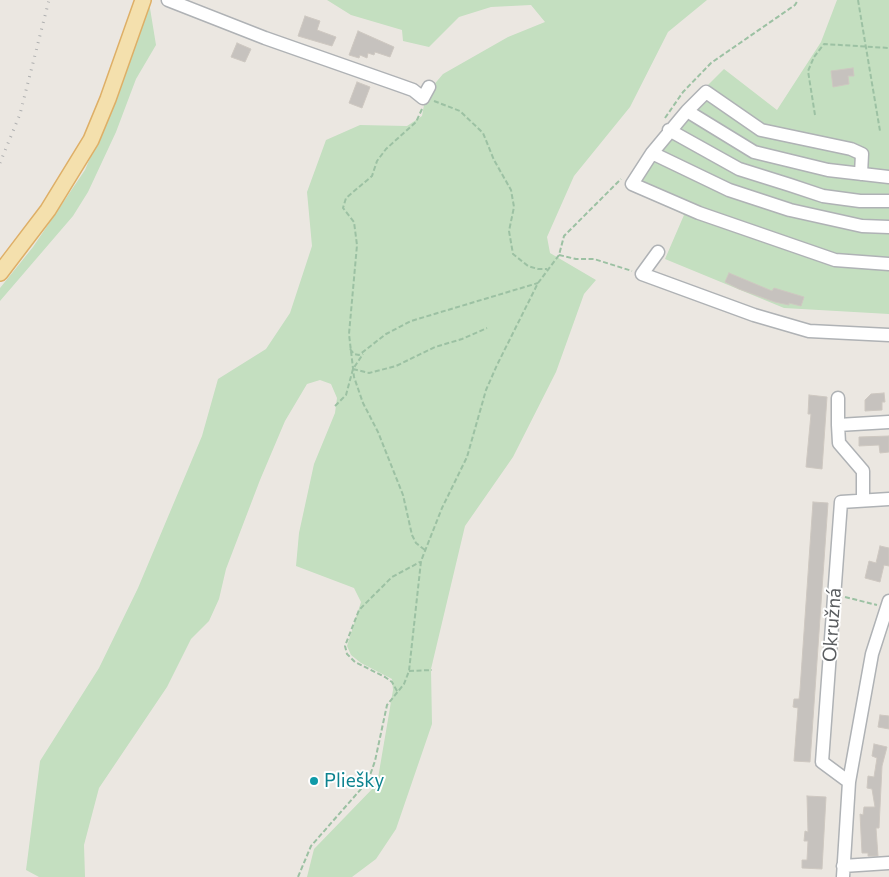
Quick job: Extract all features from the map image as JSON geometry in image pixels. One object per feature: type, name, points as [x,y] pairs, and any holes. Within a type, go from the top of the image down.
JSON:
[{"type":"main road","points":[[0,273],[48,210],[91,140],[108,99],[142,3]]},
{"type":"street","points":[[168,0],[265,38],[426,93]]},
{"type":"street","points":[[862,174],[862,154],[851,149],[761,130],[706,92],[670,130],[632,184],[699,213],[835,260],[889,264]]},
{"type":"street","points":[[687,111],[754,152],[828,170],[889,177]]},
{"type":"street","points":[[670,130],[739,169],[790,185],[842,198],[860,201],[889,201]]},
{"type":"street","points":[[652,153],[729,190],[790,210],[862,226],[889,227]]},
{"type":"street","points":[[658,252],[642,274],[754,315],[809,331],[889,335]]},
{"type":"street","points":[[838,398],[839,442],[862,471],[863,500]]},
{"type":"street","points":[[838,425],[889,422]]},
{"type":"street","name":"Okružná","points":[[849,782],[822,762],[841,502],[889,499]]},
{"type":"street","points":[[887,604],[884,632],[872,654],[849,782],[843,872],[889,863]]},
{"type":"path","points":[[858,0],[880,131]]},
{"type":"path","points":[[815,115],[808,71],[814,57],[824,44],[889,48]]},
{"type":"path","points":[[426,93],[460,111],[483,133],[494,160],[511,190],[514,206],[509,231],[513,254],[528,266],[538,269],[547,268]]},
{"type":"path","points":[[419,118],[386,148],[377,161],[372,176],[346,198],[343,208],[354,222],[357,245],[349,334],[353,369],[362,403],[378,432],[404,495],[412,535],[416,543],[425,550]]},
{"type":"path","points":[[298,877],[311,846],[368,781],[375,761],[387,705],[404,684],[409,671],[421,561],[442,508],[467,457],[486,390],[497,365],[538,283],[547,268],[559,255],[564,236]]},
{"type":"path","points":[[559,255],[576,259],[594,259],[642,274]]},
{"type":"path","points":[[336,406],[346,395],[353,369],[363,354],[386,334],[411,321],[538,283]]},
{"type":"path","points":[[353,369],[369,373],[396,366],[435,347],[462,339],[487,328]]},
{"type":"path","points":[[350,349],[354,354],[363,354]]},
{"type":"path","points":[[397,691],[392,682],[355,662],[347,654],[345,646],[359,610],[392,577],[421,561]]},
{"type":"path","points":[[834,595],[887,604]]},
{"type":"path","points":[[409,671],[432,670]]},
{"type":"green space","points":[[327,0],[707,0],[668,32],[630,107],[574,176],[547,237],[550,253],[596,280],[584,294],[556,372],[513,457],[465,526],[431,669],[432,724],[396,829],[376,859],[352,877],[307,877],[314,849],[377,784],[393,690],[392,679],[361,663],[351,655],[347,646],[361,602],[354,588],[296,566],[299,533],[314,464],[335,413],[337,398],[331,384],[320,380],[307,384],[285,421],[226,569],[219,599],[209,621],[191,639],[167,687],[99,788],[84,845],[85,877],[39,877],[26,870],[40,761],[99,668],[138,588],[202,436],[218,379],[266,349],[290,313],[312,246],[307,192],[326,140],[360,125],[407,126],[422,116],[426,94],[443,74],[508,37],[545,22],[531,5],[491,7],[459,17],[429,47],[403,41],[402,30],[351,15]]},
{"type":"green space","points":[[837,0],[889,0],[889,314],[784,308],[665,259],[684,215],[626,185],[688,105],[724,69],[777,110],[821,42]]},
{"type":"green space","points":[[149,2],[156,45],[136,79],[116,132],[88,192],[73,216],[0,301],[0,288],[33,247],[85,170],[124,77]]},
{"type":"building","points":[[305,16],[320,21],[317,30],[336,37],[332,46],[298,36]]},
{"type":"building","points":[[358,31],[394,47],[390,57],[375,52],[374,55],[368,53],[367,58],[360,55],[359,58],[349,55]]},
{"type":"building","points":[[237,43],[251,49],[245,62],[231,57]]},
{"type":"building","points":[[853,68],[854,76],[848,76],[849,84],[833,87],[831,71]]},
{"type":"building","points":[[357,82],[370,87],[362,108],[349,103]]},
{"type":"building","points":[[729,273],[772,291],[774,288],[804,297],[801,306],[775,302],[739,289],[725,282]]},
{"type":"building","points":[[884,393],[885,402],[882,402],[882,410],[865,411],[865,400],[871,394]]},
{"type":"building","points":[[809,395],[827,397],[822,469],[806,467],[811,414],[808,414]]},
{"type":"building","points":[[889,436],[889,452],[880,453],[879,445],[859,446],[859,437]]},
{"type":"building","points":[[813,502],[828,503],[810,762],[794,761],[798,708],[793,707],[794,699],[799,699],[800,690]]},
{"type":"building","points":[[880,546],[889,548],[889,566],[884,565],[880,582],[865,578],[869,561],[876,563]]},
{"type":"building","points":[[880,715],[889,716],[889,729],[878,727]]},
{"type":"building","points":[[874,744],[887,747],[882,766],[879,828],[876,828],[878,856],[868,856],[868,853],[862,853],[860,814],[863,815],[864,807],[875,807],[872,789],[867,788],[868,776],[874,777],[877,758],[872,756]]},
{"type":"building","points":[[807,796],[826,797],[822,869],[802,868],[802,860],[807,860],[808,841],[804,841],[805,831],[808,832]]},
{"type":"railway","points":[[0,163],[20,114],[49,0]]},
{"type":"place","name":"Pliešky","points":[[314,781]]}]
